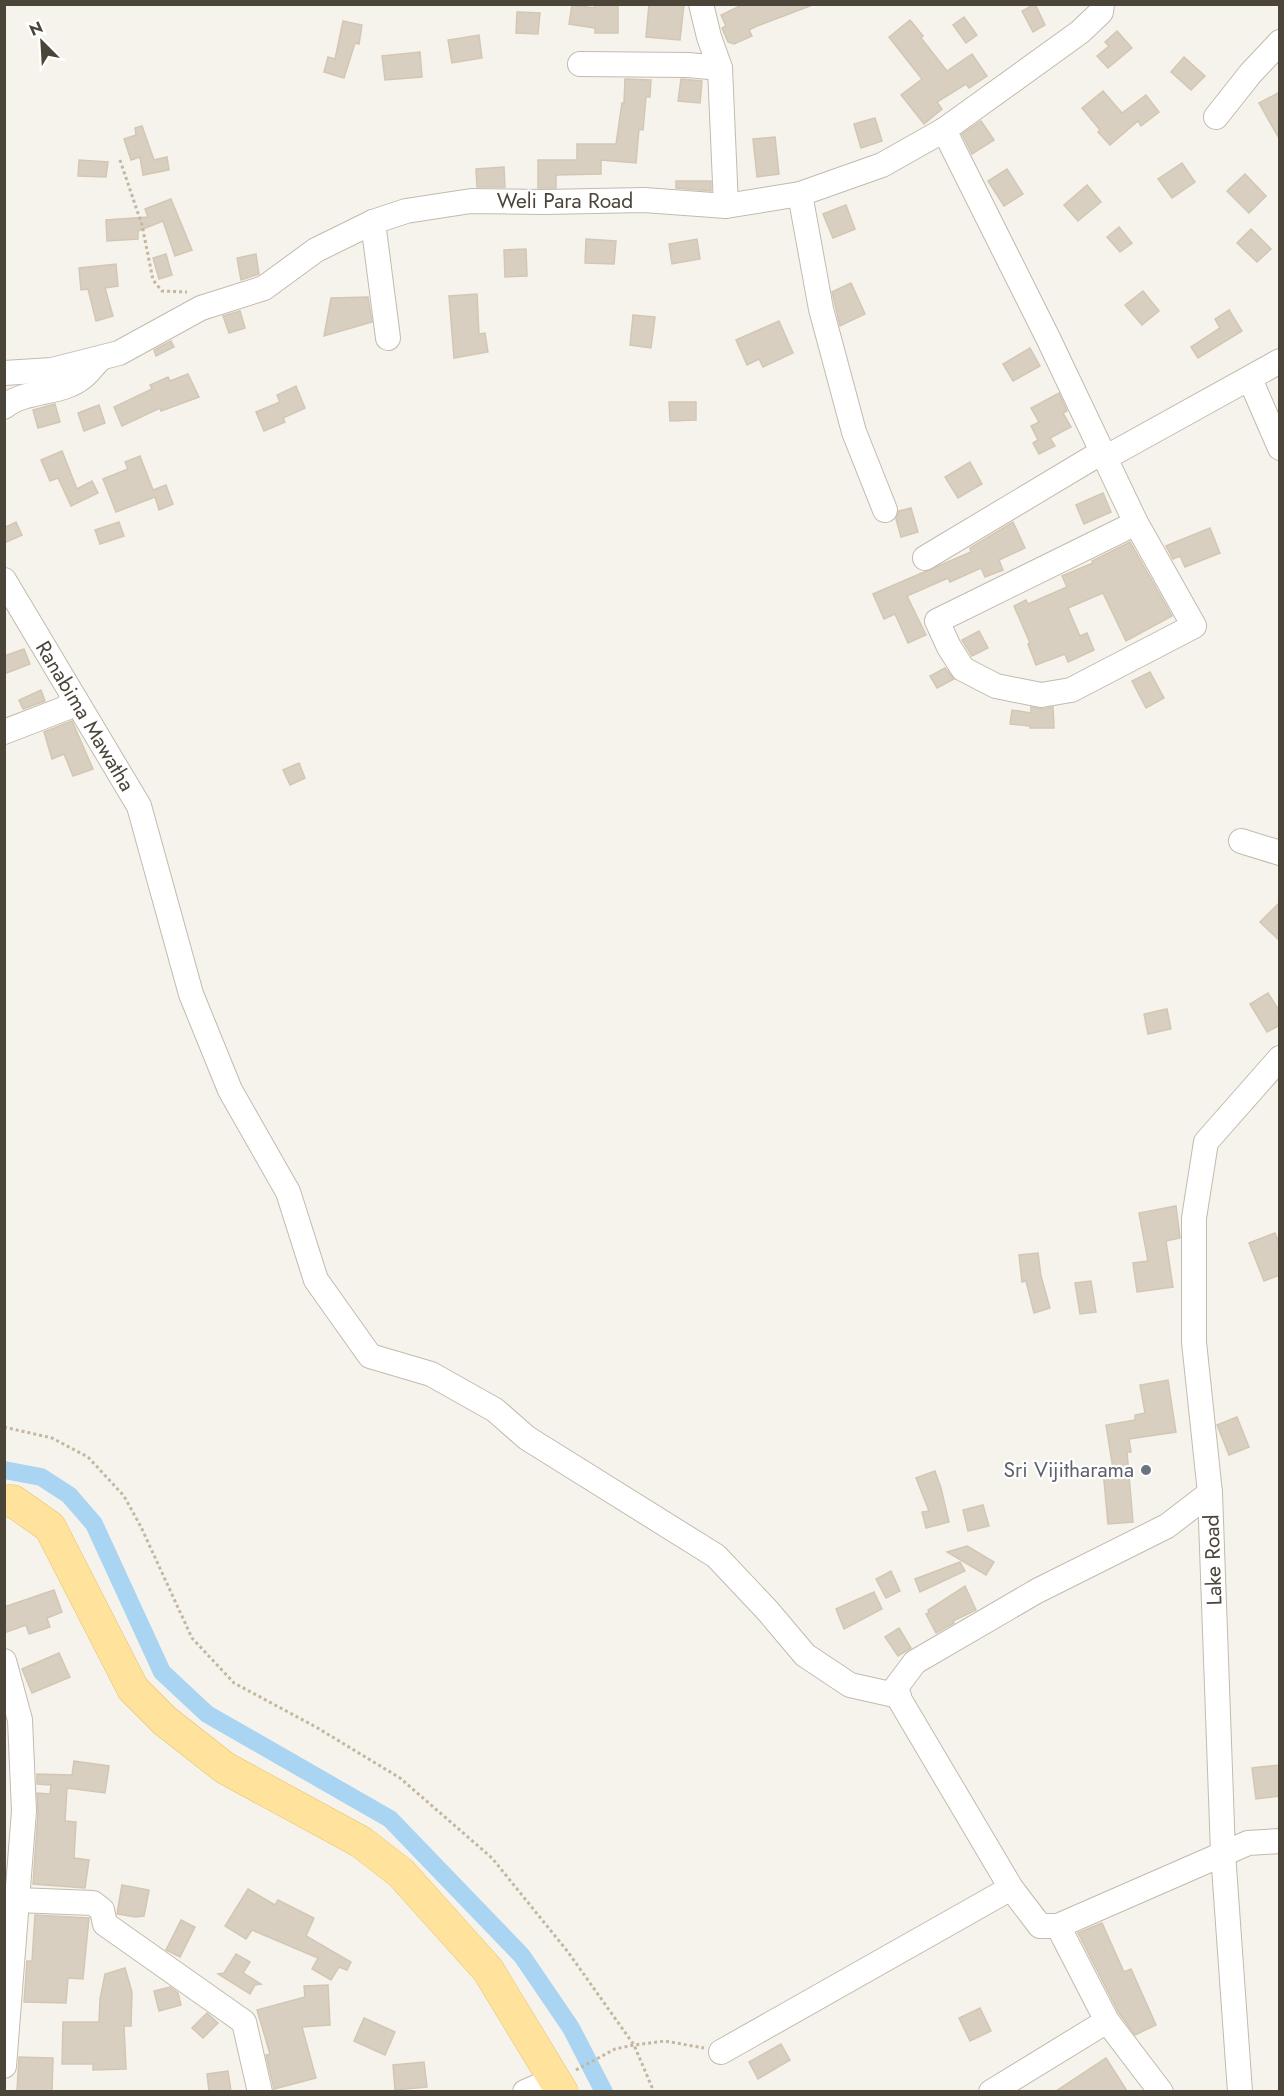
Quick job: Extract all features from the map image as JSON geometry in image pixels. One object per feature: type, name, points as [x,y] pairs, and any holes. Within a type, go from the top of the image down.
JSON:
[{"type":"main road","points":[[4,1501],[13,1501],[50,1527],[133,1689],[165,1721],[225,1768],[361,1842],[401,1873],[488,1970],[563,2081]]},
{"type":"street","points":[[701,4],[720,68],[726,206]]},
{"type":"street","name":"Weli Para Road","points":[[4,373],[52,370],[119,353],[201,308],[264,288],[316,250],[373,222],[406,211],[471,201],[644,200],[726,206],[800,194],[882,165],[944,130],[1080,32],[1101,12],[1102,4]]},
{"type":"street","points":[[1216,117],[1250,74],[1280,42]]},
{"type":"street","points":[[580,64],[688,65],[720,68]]},
{"type":"street","points":[[944,130],[1048,338],[1136,523],[1194,626],[1071,690],[1041,695],[996,686],[963,669],[949,647],[937,621],[1136,523]]},
{"type":"street","points":[[800,194],[820,309],[854,432],[885,510]]},
{"type":"street","points":[[373,222],[388,338]]},
{"type":"street","points":[[4,407],[12,400],[54,390],[82,378],[101,357]]},
{"type":"street","points":[[925,558],[1103,455],[1250,379],[1280,361]]},
{"type":"street","points":[[1250,379],[1280,448]]},
{"type":"street","name":"Ranabima Mawatha","points":[[6,584],[139,806],[191,994],[230,1090],[288,1192],[316,1280],[370,1356],[431,1374],[495,1410],[527,1438],[716,1556],[767,1610],[805,1655],[850,1685],[898,1696]]},
{"type":"street","points":[[4,732],[66,708],[73,698]]},
{"type":"street","points":[[1241,841],[1280,853]]},
{"type":"street","name":"Lake Road","points":[[1240,2091],[1223,1853],[1210,1493],[1194,1342],[1194,1218],[1206,1142],[1280,1058]]},
{"type":"street","points":[[1210,1493],[1167,1526],[1037,1591],[915,1662],[894,1690],[1011,1888],[1040,1926],[1058,1926],[1248,1843],[1280,1841]]},
{"type":"street","points":[[4,1661],[20,1720],[24,1811],[4,2066]]},
{"type":"street","points":[[721,2052],[1011,1888]]},
{"type":"street","points":[[17,1900],[93,1903],[102,1910],[105,1924],[244,2022],[260,2091]]},
{"type":"street","points":[[1058,1926],[1107,2021],[1161,2091]]},
{"type":"street","points":[[991,2091],[1107,2021]]},
{"type":"street","points":[[525,2091],[563,2081]]},
{"type":"path","points":[[120,160],[142,225],[153,280],[162,291],[193,294],[201,308]]},
{"type":"path","points":[[4,1427],[52,1438],[88,1457],[124,1496],[141,1527],[192,1638],[210,1660],[234,1683],[316,1727],[400,1778],[492,1858],[568,1952],[634,2045],[654,2091]]},
{"type":"path","points":[[563,2081],[615,2049],[634,2045],[665,2041],[721,2052]]},
{"type":"building","points":[[595,4],[618,4],[618,33],[595,33],[595,28],[569,24],[572,5],[595,8]]},
{"type":"building","points":[[649,4],[684,4],[680,40],[646,37]]},
{"type":"building","points":[[744,4],[810,4],[810,6],[749,30],[752,36],[734,44],[728,42],[722,28],[726,26],[721,15]]},
{"type":"building","points":[[1035,4],[1045,25],[1033,32],[1022,11]]},
{"type":"building","points":[[517,12],[540,13],[538,34],[516,33]]},
{"type":"building","points":[[964,17],[977,35],[966,43],[953,25]]},
{"type":"building","points":[[910,20],[947,71],[972,54],[987,76],[969,88],[966,84],[937,102],[942,109],[924,124],[901,95],[922,79],[889,37]]},
{"type":"building","points":[[343,21],[362,25],[359,44],[355,43],[344,78],[324,72],[328,57],[335,59]]},
{"type":"building","points":[[1117,31],[1132,48],[1108,68],[1097,56],[1109,46],[1105,42]]},
{"type":"building","points":[[479,35],[482,58],[452,63],[448,40]]},
{"type":"building","points":[[420,52],[422,77],[385,80],[382,56]]},
{"type":"building","points":[[1184,57],[1205,76],[1191,90],[1171,72]]},
{"type":"building","points":[[625,79],[651,80],[650,97],[646,97],[643,130],[639,129],[636,163],[601,160],[601,174],[556,175],[556,188],[538,188],[538,160],[577,160],[577,144],[616,144],[622,103],[624,103]]},
{"type":"building","points":[[681,79],[702,81],[700,103],[678,101]]},
{"type":"building","points":[[1103,91],[1122,113],[1146,95],[1159,112],[1141,126],[1138,121],[1110,145],[1082,108]]},
{"type":"building","points":[[1280,92],[1280,140],[1259,103]]},
{"type":"building","points":[[875,118],[882,141],[861,148],[854,124]]},
{"type":"building","points":[[981,121],[994,140],[972,154],[962,134]]},
{"type":"building","points":[[142,126],[154,160],[167,157],[169,170],[143,175],[140,157],[131,160],[124,139],[136,135],[135,128]]},
{"type":"building","points":[[775,137],[779,174],[757,177],[753,139]]},
{"type":"building","points":[[79,160],[108,162],[106,177],[78,176]]},
{"type":"building","points":[[1182,163],[1195,182],[1172,198],[1158,179]]},
{"type":"building","points":[[504,167],[505,187],[477,187],[476,169]]},
{"type":"building","points":[[1007,169],[1023,194],[1004,206],[988,181]]},
{"type":"building","points":[[1245,174],[1266,196],[1249,213],[1227,191]]},
{"type":"building","points":[[676,181],[711,181],[711,191],[676,188]]},
{"type":"building","points":[[1087,185],[1101,202],[1078,221],[1064,205]]},
{"type":"building","points":[[171,199],[192,250],[175,256],[163,221],[138,231],[138,239],[107,241],[106,220],[148,217],[145,209]]},
{"type":"building","points":[[846,205],[855,229],[833,238],[823,214]]},
{"type":"building","points":[[1119,227],[1132,243],[1120,252],[1107,237]]},
{"type":"building","points":[[1251,229],[1271,249],[1257,262],[1237,243]]},
{"type":"building","points":[[586,239],[616,241],[614,264],[585,263]]},
{"type":"building","points":[[697,239],[700,259],[672,264],[669,244]]},
{"type":"building","points":[[526,249],[527,276],[505,277],[504,250]]},
{"type":"building","points":[[166,254],[172,275],[159,279],[153,258]]},
{"type":"building","points":[[256,254],[259,274],[241,280],[237,258]]},
{"type":"building","points":[[116,264],[118,286],[105,288],[113,316],[96,321],[88,289],[81,290],[79,268]]},
{"type":"building","points":[[851,283],[865,314],[840,326],[832,292]]},
{"type":"building","points":[[1143,291],[1159,311],[1142,325],[1125,305]]},
{"type":"building","points":[[477,294],[479,334],[485,333],[488,352],[454,358],[449,296]]},
{"type":"building","points":[[368,297],[372,322],[324,336],[331,298]]},
{"type":"building","points":[[1229,310],[1242,331],[1198,358],[1191,347],[1220,328],[1215,319]]},
{"type":"building","points":[[240,311],[245,328],[229,333],[223,316]]},
{"type":"building","points":[[633,315],[655,317],[651,348],[630,345]]},
{"type":"building","points":[[779,321],[793,353],[763,367],[759,359],[747,365],[736,340]]},
{"type":"building","points":[[171,341],[174,347],[156,356],[154,350]]},
{"type":"building","points":[[1030,348],[1040,366],[1013,381],[1003,364]]},
{"type":"building","points":[[188,374],[199,397],[161,411],[160,408],[122,426],[114,407],[152,389],[150,385],[168,377],[170,381]]},
{"type":"building","points":[[296,386],[305,408],[283,418],[285,422],[264,431],[256,412],[280,402],[277,395]]},
{"type":"building","points":[[1059,393],[1067,411],[1063,413],[1071,427],[1050,438],[1055,446],[1039,454],[1033,443],[1038,440],[1031,426],[1039,422],[1031,408]]},
{"type":"building","points":[[669,402],[696,402],[696,420],[670,421]]},
{"type":"building","points":[[55,404],[60,422],[38,428],[33,410]]},
{"type":"building","points":[[99,405],[105,423],[84,431],[78,413]]},
{"type":"building","points":[[62,451],[77,489],[92,481],[98,493],[71,506],[58,478],[50,481],[41,460]]},
{"type":"building","points":[[140,456],[153,490],[166,485],[173,504],[159,510],[155,497],[116,512],[103,479],[128,469],[125,462]]},
{"type":"building","points":[[970,462],[982,484],[958,498],[945,477]]},
{"type":"building","points":[[1103,493],[1111,512],[1084,524],[1076,505]]},
{"type":"building","points":[[911,508],[918,532],[901,537],[896,519],[899,511]]},
{"type":"building","points":[[16,522],[22,535],[4,543],[4,528]]},
{"type":"building","points":[[119,522],[124,536],[100,544],[95,530]]},
{"type":"building","points":[[1013,522],[1025,548],[999,560],[1003,570],[985,577],[981,568],[950,582],[948,578],[907,596],[926,635],[908,643],[895,614],[884,619],[873,594],[971,552],[970,548]]},
{"type":"building","points":[[1210,528],[1220,553],[1185,567],[1180,556],[1173,559],[1166,546]]},
{"type":"building","points":[[1130,542],[1172,616],[1126,641],[1103,593],[1068,608],[1080,636],[1087,633],[1094,650],[1068,662],[1065,654],[1036,665],[1028,644],[1030,643],[1014,606],[1026,600],[1028,604],[1067,587],[1062,576],[1093,563],[1092,561]]},
{"type":"building","points":[[979,631],[988,648],[972,656],[962,640]]},
{"type":"building","points":[[24,649],[30,664],[4,674],[4,656]]},
{"type":"building","points":[[945,668],[954,679],[937,688],[930,676]]},
{"type":"building","points":[[1150,672],[1164,698],[1146,708],[1132,681]]},
{"type":"building","points":[[41,690],[45,701],[23,709],[19,700]]},
{"type":"building","points":[[1031,707],[1043,709],[1053,707],[1054,728],[1030,728],[1030,726],[1010,724],[1012,710],[1031,713]]},
{"type":"building","points":[[72,721],[93,769],[73,776],[64,754],[52,759],[44,732]]},
{"type":"building","points":[[299,763],[305,778],[290,785],[283,770]]},
{"type":"building","points":[[1280,902],[1280,941],[1260,922]]},
{"type":"building","points":[[1268,993],[1280,1012],[1280,1025],[1267,1032],[1250,1004]]},
{"type":"building","points":[[1167,1009],[1171,1029],[1148,1034],[1144,1014]]},
{"type":"building","points":[[1176,1206],[1180,1238],[1166,1241],[1173,1287],[1137,1292],[1133,1263],[1148,1261],[1139,1213]]},
{"type":"building","points":[[1275,1233],[1280,1245],[1280,1275],[1264,1281],[1249,1243]]},
{"type":"building","points":[[1038,1253],[1041,1276],[1050,1308],[1034,1313],[1026,1281],[1022,1282],[1019,1255]]},
{"type":"building","points":[[1091,1281],[1096,1312],[1080,1314],[1075,1283]]},
{"type":"building","points":[[1168,1380],[1176,1432],[1129,1439],[1131,1452],[1127,1452],[1133,1522],[1108,1524],[1103,1470],[1113,1469],[1106,1425],[1135,1420],[1135,1415],[1145,1413],[1140,1385]]},
{"type":"building","points":[[1237,1417],[1249,1447],[1229,1455],[1217,1425]]},
{"type":"building","points":[[935,1471],[949,1522],[926,1528],[922,1512],[929,1511],[916,1478]]},
{"type":"building","points":[[983,1505],[989,1526],[968,1531],[963,1510]]},
{"type":"building","points":[[967,1546],[994,1562],[986,1575],[947,1552]]},
{"type":"building","points":[[960,1562],[965,1571],[920,1592],[915,1579]]},
{"type":"building","points":[[891,1571],[900,1591],[886,1598],[876,1579]]},
{"type":"building","points":[[965,1586],[976,1610],[953,1621],[954,1623],[936,1633],[926,1614],[929,1613],[928,1610]]},
{"type":"building","points":[[54,1590],[62,1612],[47,1618],[50,1627],[29,1634],[26,1625],[4,1633],[4,1607]]},
{"type":"building","points":[[874,1592],[882,1609],[844,1629],[836,1609]]},
{"type":"building","points":[[899,1628],[911,1648],[898,1656],[885,1637]]},
{"type":"building","points":[[59,1653],[70,1677],[32,1693],[22,1669]]},
{"type":"building","points":[[74,1761],[109,1766],[105,1793],[67,1788],[65,1821],[76,1822],[74,1858],[89,1860],[85,1888],[33,1884],[38,1812],[37,1793],[50,1794],[51,1785],[37,1784],[37,1774],[72,1775]]},
{"type":"building","points":[[1280,1765],[1280,1796],[1256,1799],[1252,1768]]},
{"type":"building","points":[[122,1885],[149,1890],[144,1916],[117,1914]]},
{"type":"building","points":[[248,1889],[275,1905],[278,1900],[314,1918],[306,1936],[351,1962],[347,1970],[339,1967],[331,1980],[312,1969],[318,1958],[252,1930],[246,1939],[225,1926]]},
{"type":"building","points":[[35,1915],[89,1918],[83,1979],[68,1978],[66,2003],[24,2002],[27,1961],[32,1961]]},
{"type":"building","points":[[181,1920],[195,1927],[180,1957],[166,1950]]},
{"type":"building","points":[[1102,1923],[1124,1972],[1131,1969],[1156,2025],[1135,2035],[1119,2013],[1078,1933]]},
{"type":"building","points":[[236,1954],[250,1962],[243,1973],[261,1984],[255,1985],[250,1994],[218,1974],[224,1973]]},
{"type":"building","points":[[125,1968],[132,1992],[131,2026],[124,2026],[126,2069],[93,2070],[93,2064],[62,2064],[63,2022],[99,2022],[100,1999],[105,1974]]},
{"type":"building","points":[[328,1985],[330,2025],[302,2027],[316,2078],[274,2089],[266,2055],[270,2054],[257,2010],[305,1997],[304,1986]]},
{"type":"building","points":[[170,1987],[178,1993],[181,2005],[159,2011],[154,1991]]},
{"type":"building","points":[[980,2008],[991,2031],[970,2041],[959,2018]]},
{"type":"building","points":[[207,2013],[218,2023],[203,2038],[192,2028]]},
{"type":"building","points":[[364,2018],[395,2032],[385,2055],[354,2041]]},
{"type":"building","points":[[781,2044],[790,2060],[758,2079],[749,2062]]},
{"type":"building","points":[[19,2057],[53,2058],[52,2091],[17,2091]]},
{"type":"building","points":[[1106,2058],[1127,2091],[1056,2091]]},
{"type":"building","points":[[424,2062],[427,2087],[395,2090],[393,2065]]},
{"type":"building","points":[[228,2071],[231,2091],[209,2091],[207,2074]]},
{"type":"waterway","points":[[4,1470],[41,1477],[69,1495],[94,1524],[162,1672],[207,1714],[390,1819],[522,1956],[571,2028],[604,2092]]},
{"type":"place","name":"Sri Vijitharama","points":[[1146,1470]]}]
